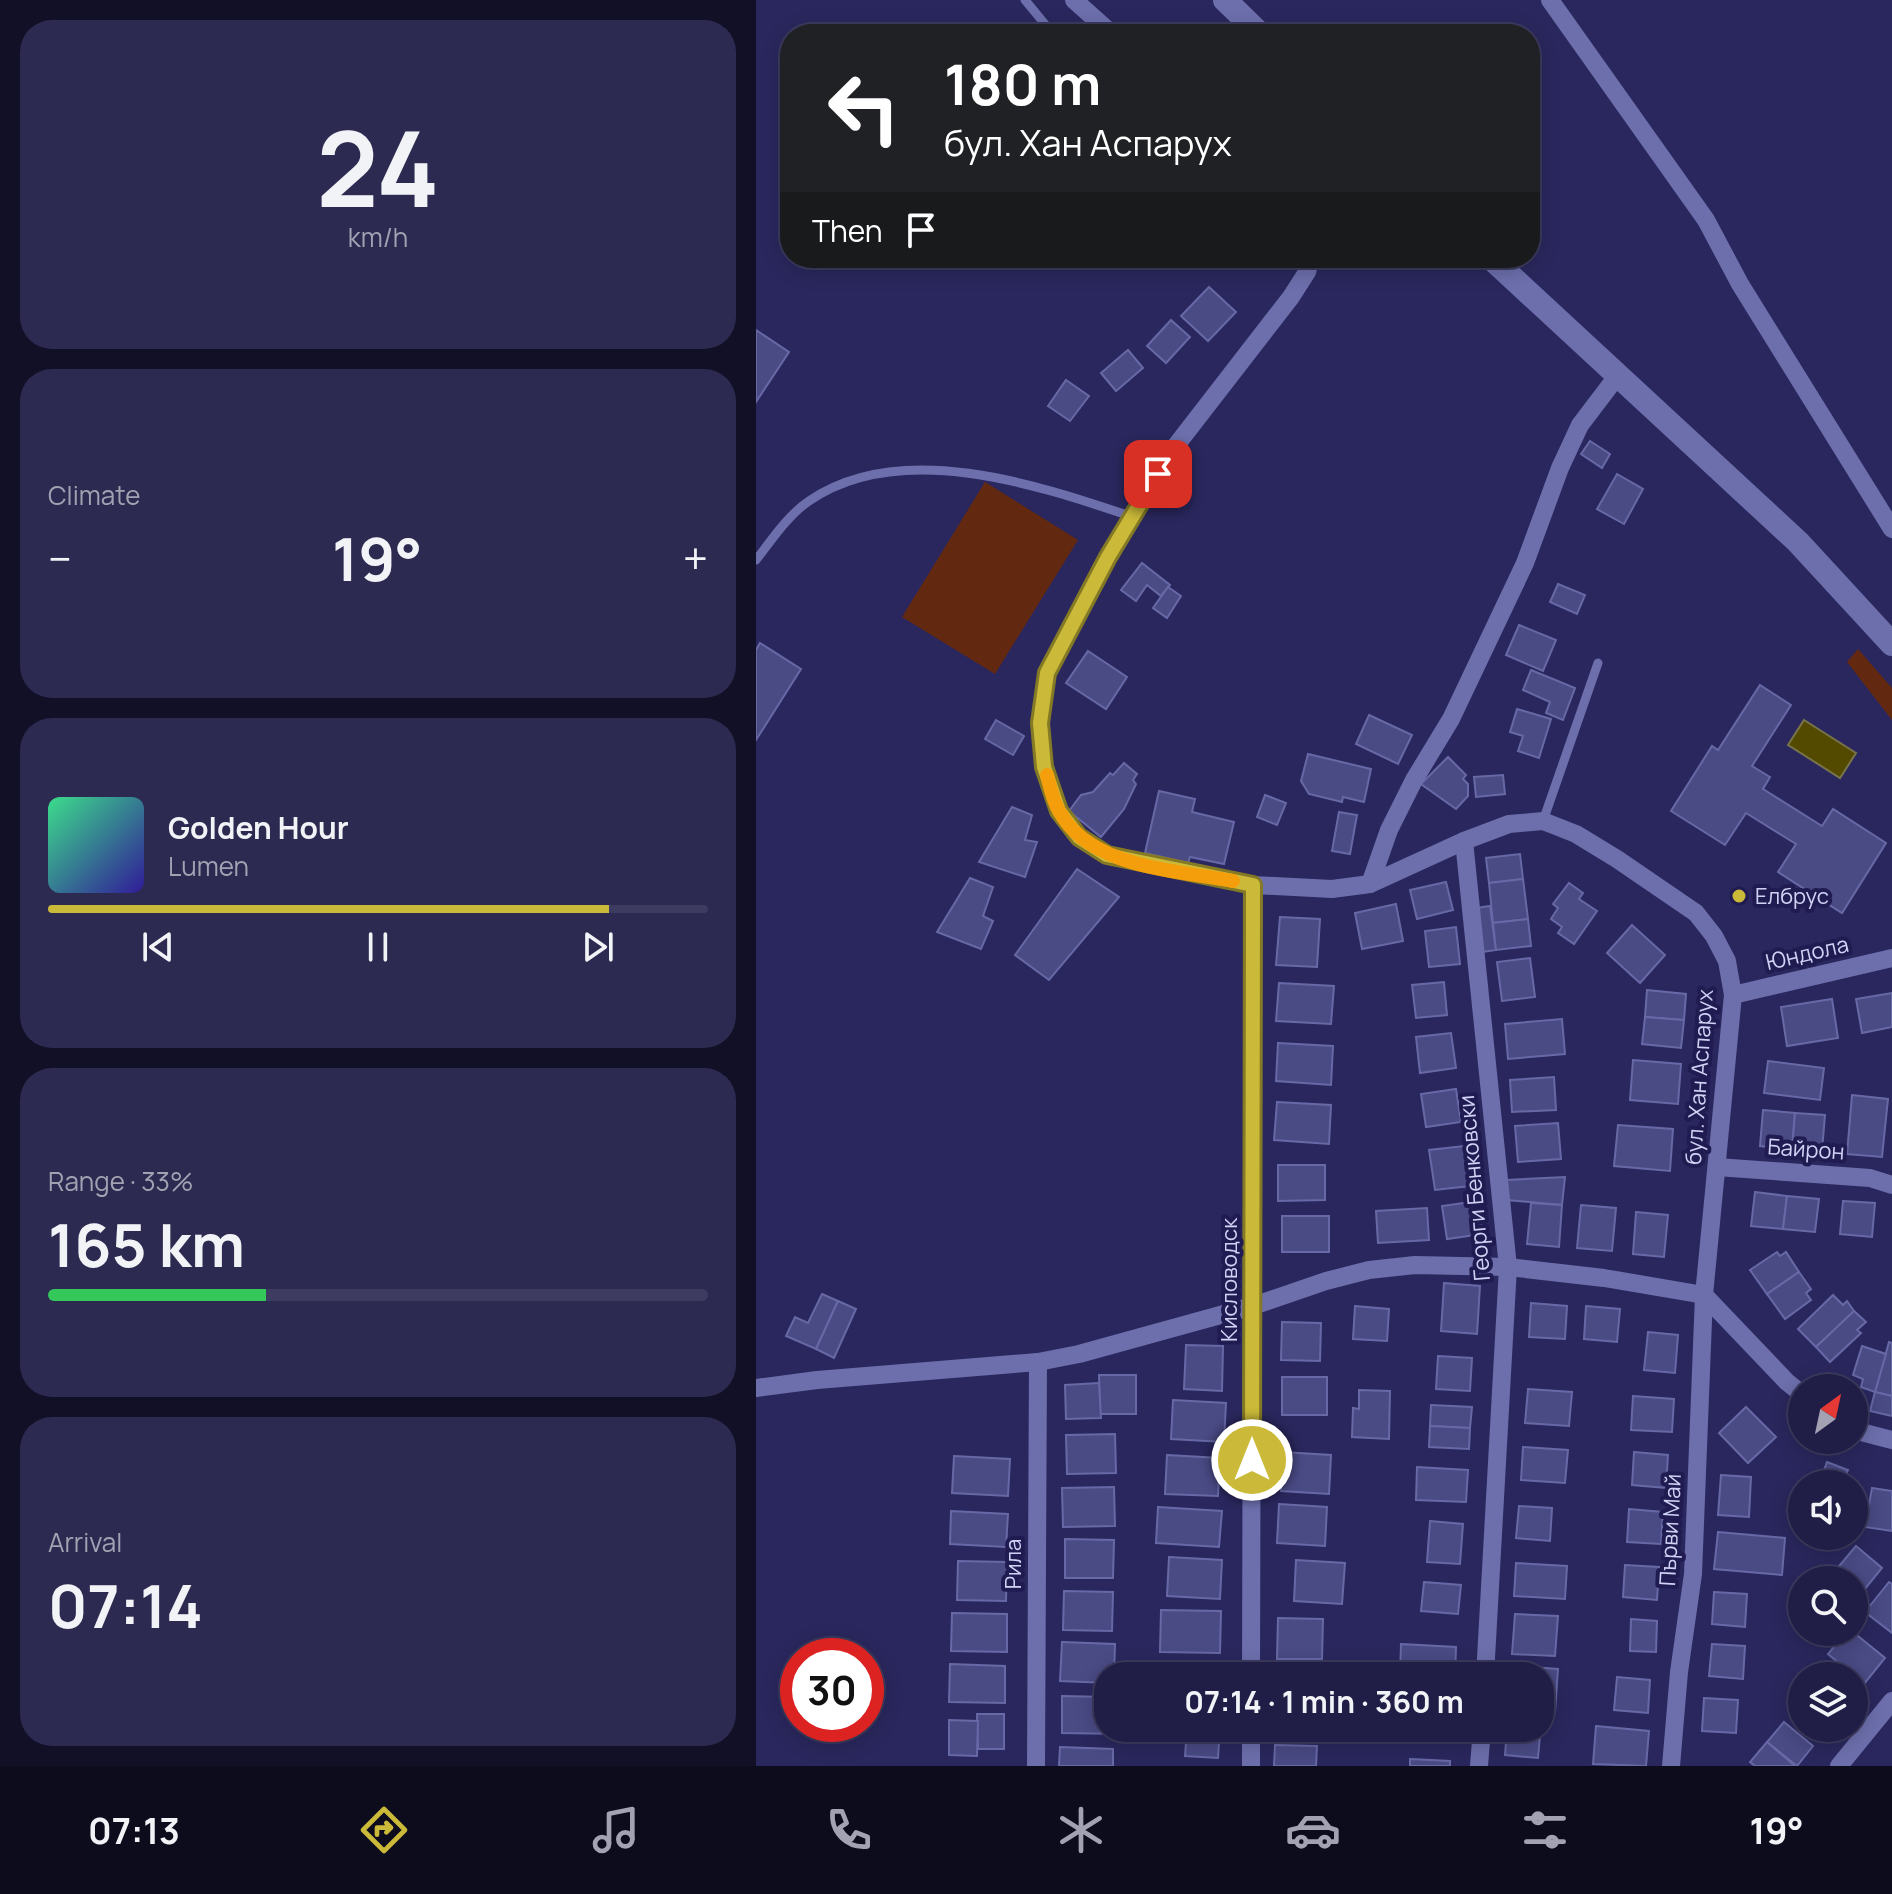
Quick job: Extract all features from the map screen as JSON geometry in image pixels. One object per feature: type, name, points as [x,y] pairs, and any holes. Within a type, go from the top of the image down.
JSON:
[{"type":"main road","points":[[1225,0],[1250,24]]},
{"type":"main road","points":[[1502,268],[1798,542],[1892,644]]},
{"type":"street","points":[[1074,0],[1101,24]]},
{"type":"street","points":[[1550,0],[1706,220],[1740,284],[1892,529]]},
{"type":"street","name":"бул. Хан Аспарух","points":[[1308,268],[1291,297],[1171,452],[1108,557],[1047,673],[1040,723],[1044,767],[1059,811],[1079,837],[1107,855],[1253,885],[1332,889],[1370,884],[1509,824],[1543,821],[1576,834],[1607,852],[1696,913],[1714,936],[1727,961],[1733,995],[1704,1295]]},
{"type":"street","points":[[1370,884],[1389,830],[1464,694],[1525,563],[1560,468],[1580,425],[1618,375]]},
{"type":"street","name":"Георги Бенковски","points":[[1464,841],[1508,1267],[1486,1662]]},
{"type":"street","name":"Кисловодск","points":[[1251,1662],[1253,885]]},
{"type":"street","name":"Юндола","points":[[1733,995],[1892,958]]},
{"type":"street","name":"Байрон","points":[[1717,1167],[1870,1178],[1892,1185]]},
{"type":"street","points":[[756,1388],[1038,1362],[1079,1354],[1253,1306],[1369,1270],[1415,1265],[1508,1267],[1604,1278],[1704,1295],[1788,1383]]},
{"type":"street","name":"Първи Май","points":[[1671,1766],[1679,1672],[1693,1574],[1704,1295]]},
{"type":"street","name":"Рила","points":[[1036,1766],[1038,1362]]},
{"type":"street","points":[[1868,1434],[1892,1440]]},
{"type":"street","points":[[1839,1766],[1892,1701]]},
{"type":"street","points":[[1251,1742],[1251,1766]]},
{"type":"street","points":[[1479,1766],[1481,1742]]},
{"type":"lane","points":[[1025,0],[1045,24]]},
{"type":"lane","points":[[756,560],[806,502],[846,480],[890,472],[964,471],[1056,491],[1133,517]]},
{"type":"lane","points":[[1543,821],[1598,663]]},
{"type":"shaded area","points":[[985,482],[1078,540],[995,674],[902,617]]},
{"type":"shaded area","points":[[1858,649],[1892,688],[1892,720],[1847,662]]},
{"type":"shaded area","points":[[1804,720],[1856,753],[1840,778],[1788,745]]},
{"type":"building","points":[[1209,287],[1236,312],[1208,341],[1181,316]]},
{"type":"building","points":[[1171,320],[1190,337],[1166,363],[1147,346]]},
{"type":"building","points":[[756,330],[789,352],[756,402]]},
{"type":"building","points":[[1128,350],[1143,368],[1116,391],[1101,373]]},
{"type":"building","points":[[1066,380],[1089,396],[1070,421],[1048,406]]},
{"type":"building","points":[[1590,441],[1610,454],[1602,468],[1581,454]]},
{"type":"building","points":[[1617,474],[1643,489],[1624,524],[1597,509]]},
{"type":"building","points":[[1142,563],[1170,585],[1161,596],[1147,585],[1136,601],[1121,590]]},
{"type":"building","points":[[1558,584],[1585,595],[1577,614],[1550,602]]},
{"type":"building","points":[[1168,587],[1181,596],[1167,618],[1153,608]]},
{"type":"building","points":[[1519,625],[1556,640],[1543,671],[1506,655]]},
{"type":"building","points":[[760,643],[801,669],[756,740],[756,650]]},
{"type":"building","points":[[1088,651],[1127,677],[1106,709],[1066,683]]},
{"type":"building","points":[[1531,670],[1575,688],[1563,720],[1546,713],[1550,702],[1523,690]]},
{"type":"building","points":[[1760,685],[1791,705],[1752,766],[1770,777],[1763,789],[1822,826],[1833,809],[1886,843],[1842,913],[1778,872],[1796,844],[1746,813],[1725,845],[1671,811],[1712,746],[1718,750]]},
{"type":"building","points":[[1517,709],[1551,719],[1539,758],[1518,751],[1523,736],[1510,732]]},
{"type":"building","points":[[1369,715],[1412,735],[1398,764],[1356,744]]},
{"type":"building","points":[[996,720],[1024,736],[1013,755],[985,739]]},
{"type":"building","points":[[1308,754],[1371,769],[1364,802],[1343,797],[1342,802],[1309,794],[1301,781]]},
{"type":"building","points":[[1448,757],[1466,775],[1463,779],[1468,784],[1468,796],[1456,809],[1421,784]]},
{"type":"building","points":[[1124,763],[1137,774],[1133,780],[1136,784],[1124,809],[1101,837],[1069,811],[1081,795],[1093,792]]},
{"type":"building","points":[[1503,775],[1505,794],[1476,797],[1474,777]]},
{"type":"building","points":[[1159,791],[1195,799],[1192,812],[1234,822],[1224,864],[1190,857],[1188,863],[1145,853]]},
{"type":"building","points":[[1265,795],[1286,803],[1277,825],[1257,817]]},
{"type":"building","points":[[1012,807],[1032,815],[1025,840],[1037,842],[1025,877],[979,862]]},
{"type":"building","points":[[1339,812],[1357,815],[1350,854],[1332,851]]},
{"type":"building","points":[[1520,854],[1523,879],[1489,883],[1486,858]]},
{"type":"building","points":[[1077,869],[1119,897],[1049,980],[1015,955]]},
{"type":"building","points":[[970,878],[993,887],[983,916],[993,921],[981,949],[937,932]]},
{"type":"building","points":[[1523,879],[1528,919],[1493,923],[1489,883]]},
{"type":"building","points":[[1446,882],[1453,910],[1417,919],[1410,890]]},
{"type":"building","points":[[1569,883],[1583,893],[1579,899],[1597,911],[1574,944],[1558,933],[1562,927],[1551,919],[1558,908],[1553,904]]},
{"type":"building","points":[[1396,904],[1403,941],[1362,949],[1355,913]]},
{"type":"building","points":[[1490,906],[1496,950],[1482,952],[1476,908]]},
{"type":"building","points":[[1280,917],[1320,919],[1317,967],[1276,965]]},
{"type":"building","points":[[1528,919],[1531,946],[1496,950],[1493,923]]},
{"type":"building","points":[[1632,925],[1665,955],[1640,983],[1607,953]]},
{"type":"building","points":[[1456,927],[1460,964],[1429,967],[1425,931]]},
{"type":"building","points":[[1530,958],[1535,997],[1502,1001],[1497,962]]},
{"type":"building","points":[[1444,982],[1447,1015],[1416,1018],[1412,985]]},
{"type":"building","points":[[1279,983],[1334,986],[1331,1024],[1276,1021]]},
{"type":"building","points":[[1647,990],[1686,994],[1684,1020],[1645,1017]]},
{"type":"building","points":[[1892,993],[1892,1027],[1862,1033],[1856,999]]},
{"type":"building","points":[[1832,999],[1838,1038],[1787,1046],[1781,1007]]},
{"type":"building","points":[[1645,1017],[1684,1020],[1681,1048],[1642,1044]]},
{"type":"building","points":[[1562,1019],[1565,1054],[1508,1059],[1505,1024]]},
{"type":"building","points":[[1451,1033],[1456,1068],[1420,1073],[1416,1037]]},
{"type":"building","points":[[1278,1043],[1333,1046],[1331,1085],[1276,1081]]},
{"type":"building","points":[[1633,1060],[1681,1064],[1678,1104],[1630,1100]]},
{"type":"building","points":[[1768,1061],[1824,1068],[1820,1100],[1764,1093]]},
{"type":"building","points":[[1554,1077],[1556,1110],[1512,1112],[1510,1080]]},
{"type":"building","points":[[1456,1089],[1461,1122],[1426,1127],[1421,1094]]},
{"type":"building","points":[[1852,1095],[1888,1099],[1882,1157],[1847,1154]]},
{"type":"building","points":[[1277,1102],[1331,1105],[1329,1144],[1274,1140]]},
{"type":"building","points":[[1763,1110],[1795,1113],[1792,1149],[1760,1146]]},
{"type":"building","points":[[1795,1113],[1825,1115],[1822,1151],[1792,1149]]},
{"type":"building","points":[[1558,1123],[1561,1159],[1518,1162],[1515,1126]]},
{"type":"building","points":[[1618,1125],[1673,1129],[1670,1171],[1614,1166]]},
{"type":"building","points":[[1464,1146],[1470,1186],[1435,1190],[1429,1150]]},
{"type":"building","points":[[1278,1165],[1325,1165],[1325,1200],[1278,1201]]},
{"type":"building","points":[[1565,1177],[1562,1205],[1507,1200],[1507,1180]]},
{"type":"building","points":[[1755,1192],[1787,1196],[1783,1229],[1751,1226]]},
{"type":"building","points":[[1787,1196],[1819,1199],[1815,1232],[1783,1229]]},
{"type":"building","points":[[1478,1201],[1483,1234],[1447,1239],[1442,1206]]},
{"type":"building","points":[[1843,1201],[1875,1203],[1872,1237],[1840,1234]]},
{"type":"building","points":[[1531,1203],[1562,1205],[1559,1247],[1527,1244]]},
{"type":"building","points":[[1581,1205],[1616,1208],[1612,1251],[1577,1248]]},
{"type":"building","points":[[1427,1208],[1429,1240],[1378,1243],[1376,1211]]},
{"type":"building","points":[[1636,1212],[1668,1215],[1664,1257],[1633,1254]]},
{"type":"building","points":[[1282,1216],[1329,1216],[1329,1252],[1282,1252]]},
{"type":"building","points":[[1777,1252],[1780,1256],[1786,1252],[1799,1272],[1767,1294],[1750,1270]]},
{"type":"building","points":[[1799,1272],[1811,1289],[1806,1293],[1811,1300],[1785,1319],[1767,1294]]},
{"type":"building","points":[[1444,1283],[1480,1286],[1477,1334],[1441,1331]]},
{"type":"building","points":[[822,1294],[838,1301],[816,1349],[786,1336],[795,1317],[808,1323]]},
{"type":"building","points":[[1833,1295],[1843,1305],[1847,1301],[1854,1311],[1816,1347],[1798,1329]]},
{"type":"building","points":[[838,1301],[856,1309],[834,1358],[816,1349]]},
{"type":"building","points":[[1531,1303],[1567,1306],[1565,1339],[1529,1337]]},
{"type":"building","points":[[1355,1306],[1389,1309],[1387,1341],[1353,1339]]},
{"type":"building","points":[[1586,1306],[1620,1309],[1617,1342],[1584,1339]]},
{"type":"building","points":[[1854,1311],[1866,1322],[1857,1330],[1861,1333],[1830,1362],[1816,1347]]},
{"type":"building","points":[[1282,1322],[1321,1323],[1320,1361],[1281,1360]]},
{"type":"building","points":[[1648,1332],[1678,1335],[1675,1373],[1644,1370]]},
{"type":"building","points":[[1889,1342],[1892,1343],[1892,1396],[1875,1392]]},
{"type":"building","points":[[1186,1345],[1223,1346],[1222,1391],[1184,1389]]},
{"type":"building","points":[[1862,1346],[1886,1354],[1875,1392],[1868,1390],[1868,1374],[1853,1374]]},
{"type":"building","points":[[1438,1356],[1472,1358],[1470,1391],[1436,1389]]},
{"type":"building","points":[[1099,1375],[1136,1375],[1136,1414],[1100,1414]]},
{"type":"building","points":[[1282,1377],[1327,1377],[1327,1415],[1282,1415]]},
{"type":"building","points":[[1099,1383],[1101,1418],[1066,1419],[1065,1385]]},
{"type":"building","points":[[1528,1389],[1572,1392],[1569,1426],[1525,1423]]},
{"type":"building","points":[[1359,1390],[1390,1391],[1389,1439],[1352,1437],[1353,1408],[1359,1409]]},
{"type":"building","points":[[1875,1392],[1892,1396],[1892,1416],[1870,1411]]},
{"type":"building","points":[[1633,1396],[1674,1399],[1672,1432],[1631,1430]]},
{"type":"building","points":[[1173,1400],[1226,1403],[1224,1442],[1171,1439]]},
{"type":"building","points":[[1431,1405],[1472,1407],[1470,1428],[1430,1426]]},
{"type":"building","points":[[1746,1407],[1776,1437],[1748,1463],[1719,1433]]},
{"type":"building","points":[[1430,1426],[1470,1428],[1469,1449],[1429,1447]]},
{"type":"building","points":[[1115,1434],[1116,1473],[1067,1474],[1066,1435]]},
{"type":"building","points":[[1523,1447],[1568,1450],[1565,1483],[1521,1480]]},
{"type":"building","points":[[1283,1452],[1331,1455],[1329,1494],[1281,1491]]},
{"type":"building","points":[[1634,1452],[1668,1455],[1666,1488],[1632,1485]]},
{"type":"building","points":[[1167,1455],[1220,1458],[1218,1496],[1165,1494]]},
{"type":"building","points":[[954,1456],[1010,1459],[1008,1496],[952,1493]]},
{"type":"building","points":[[1827,1462],[1848,1470],[1824,1470]]},
{"type":"building","points":[[1417,1467],[1468,1470],[1466,1502],[1416,1500]]},
{"type":"building","points":[[1721,1475],[1751,1477],[1749,1517],[1718,1515]]},
{"type":"building","points":[[1114,1487],[1115,1526],[1063,1527],[1062,1488]]},
{"type":"building","points":[[1872,1488],[1892,1491],[1892,1531],[1868,1527]]},
{"type":"building","points":[[1279,1504],[1327,1507],[1325,1546],[1277,1543]]},
{"type":"building","points":[[1519,1506],[1552,1508],[1550,1541],[1516,1538]]},
{"type":"building","points":[[1158,1507],[1222,1511],[1219,1547],[1156,1543]]},
{"type":"building","points":[[1629,1509],[1663,1512],[1661,1544],[1627,1542]]},
{"type":"building","points":[[951,1511],[1008,1514],[1006,1547],[950,1544]]},
{"type":"building","points":[[1430,1521],[1463,1524],[1460,1564],[1427,1562]]},
{"type":"building","points":[[1718,1532],[1785,1538],[1782,1575],[1714,1569]]},
{"type":"building","points":[[1065,1539],[1114,1540],[1113,1578],[1065,1578]]},
{"type":"building","points":[[1853,1550],[1861,1550],[1882,1568],[1868,1585],[1868,1566],[1839,1566]]},
{"type":"building","points":[[1169,1557],[1222,1560],[1220,1599],[1167,1596]]},
{"type":"building","points":[[1296,1560],[1345,1563],[1342,1604],[1294,1601]]},
{"type":"building","points":[[958,1561],[1007,1562],[1006,1601],[957,1600]]},
{"type":"building","points":[[1516,1563],[1567,1566],[1565,1599],[1514,1596]]},
{"type":"building","points":[[1625,1565],[1659,1567],[1657,1600],[1623,1597]]},
{"type":"building","points":[[1424,1582],[1461,1585],[1458,1614],[1421,1611]]},
{"type":"building","points":[[1889,1582],[1892,1584],[1892,1633],[1868,1614],[1868,1608]]},
{"type":"building","points":[[1064,1591],[1113,1592],[1112,1631],[1063,1630]]},
{"type":"building","points":[[1714,1592],[1747,1594],[1745,1627],[1712,1624]]},
{"type":"building","points":[[1161,1610],[1221,1611],[1220,1653],[1160,1652]]},
{"type":"building","points":[[952,1613],[1007,1614],[1007,1652],[951,1651]]},
{"type":"building","points":[[1515,1614],[1558,1616],[1555,1656],[1512,1654]]},
{"type":"building","points":[[1278,1618],[1323,1619],[1322,1659],[1277,1659]]},
{"type":"building","points":[[1631,1619],[1657,1621],[1656,1652],[1630,1651]]},
{"type":"building","points":[[1062,1642],[1115,1644],[1114,1662],[1094,1662],[1094,1682],[1060,1681]]},
{"type":"building","points":[[1401,1644],[1456,1647],[1455,1662],[1400,1662]]},
{"type":"building","points":[[1712,1644],[1745,1646],[1743,1679],[1709,1676]]},
{"type":"building","points":[[1868,1644],[1885,1658],[1868,1679],[1868,1662],[1838,1662],[1828,1654],[1835,1646]]},
{"type":"building","points":[[950,1664],[1005,1666],[1005,1703],[949,1702]]},
{"type":"building","points":[[1554,1669],[1558,1669],[1554,1712]]},
{"type":"building","points":[[1617,1677],[1650,1680],[1648,1713],[1614,1710]]},
{"type":"building","points":[[1062,1696],[1094,1697],[1094,1734],[1062,1733]]},
{"type":"building","points":[[1704,1698],[1738,1700],[1736,1733],[1702,1731]]},
{"type":"building","points":[[977,1714],[1004,1714],[1004,1749],[978,1749]]},
{"type":"building","points":[[949,1720],[978,1721],[977,1756],[949,1755]]},
{"type":"building","points":[[1784,1722],[1788,1725],[1788,1742],[1808,1742],[1813,1746],[1797,1766],[1767,1742]]},
{"type":"building","points":[[1596,1726],[1649,1731],[1646,1766],[1593,1764]]},
{"type":"building","points":[[1186,1742],[1219,1742],[1218,1758],[1185,1756]]},
{"type":"building","points":[[1506,1742],[1539,1742],[1538,1758],[1505,1755]]},
{"type":"building","points":[[1767,1742],[1795,1766],[1755,1766],[1750,1762]]},
{"type":"building","points":[[1275,1745],[1317,1746],[1316,1766],[1274,1766]]},
{"type":"building","points":[[1060,1747],[1113,1749],[1113,1766],[1059,1766]]},
{"type":"building","points":[[1410,1759],[1450,1761],[1450,1766],[1410,1766]]},
{"type":"slow traffic","points":[[1047,775],[1059,811],[1079,837],[1107,855],[1233,881]]},
{"type":"place","name":"Елбрус","points":[[1739,896]]},
{"type":"route","points":[[1158,474],[1108,557],[1047,673],[1040,723],[1044,767],[1059,811],[1079,837],[1107,855],[1253,885],[1252,1460]]}]
